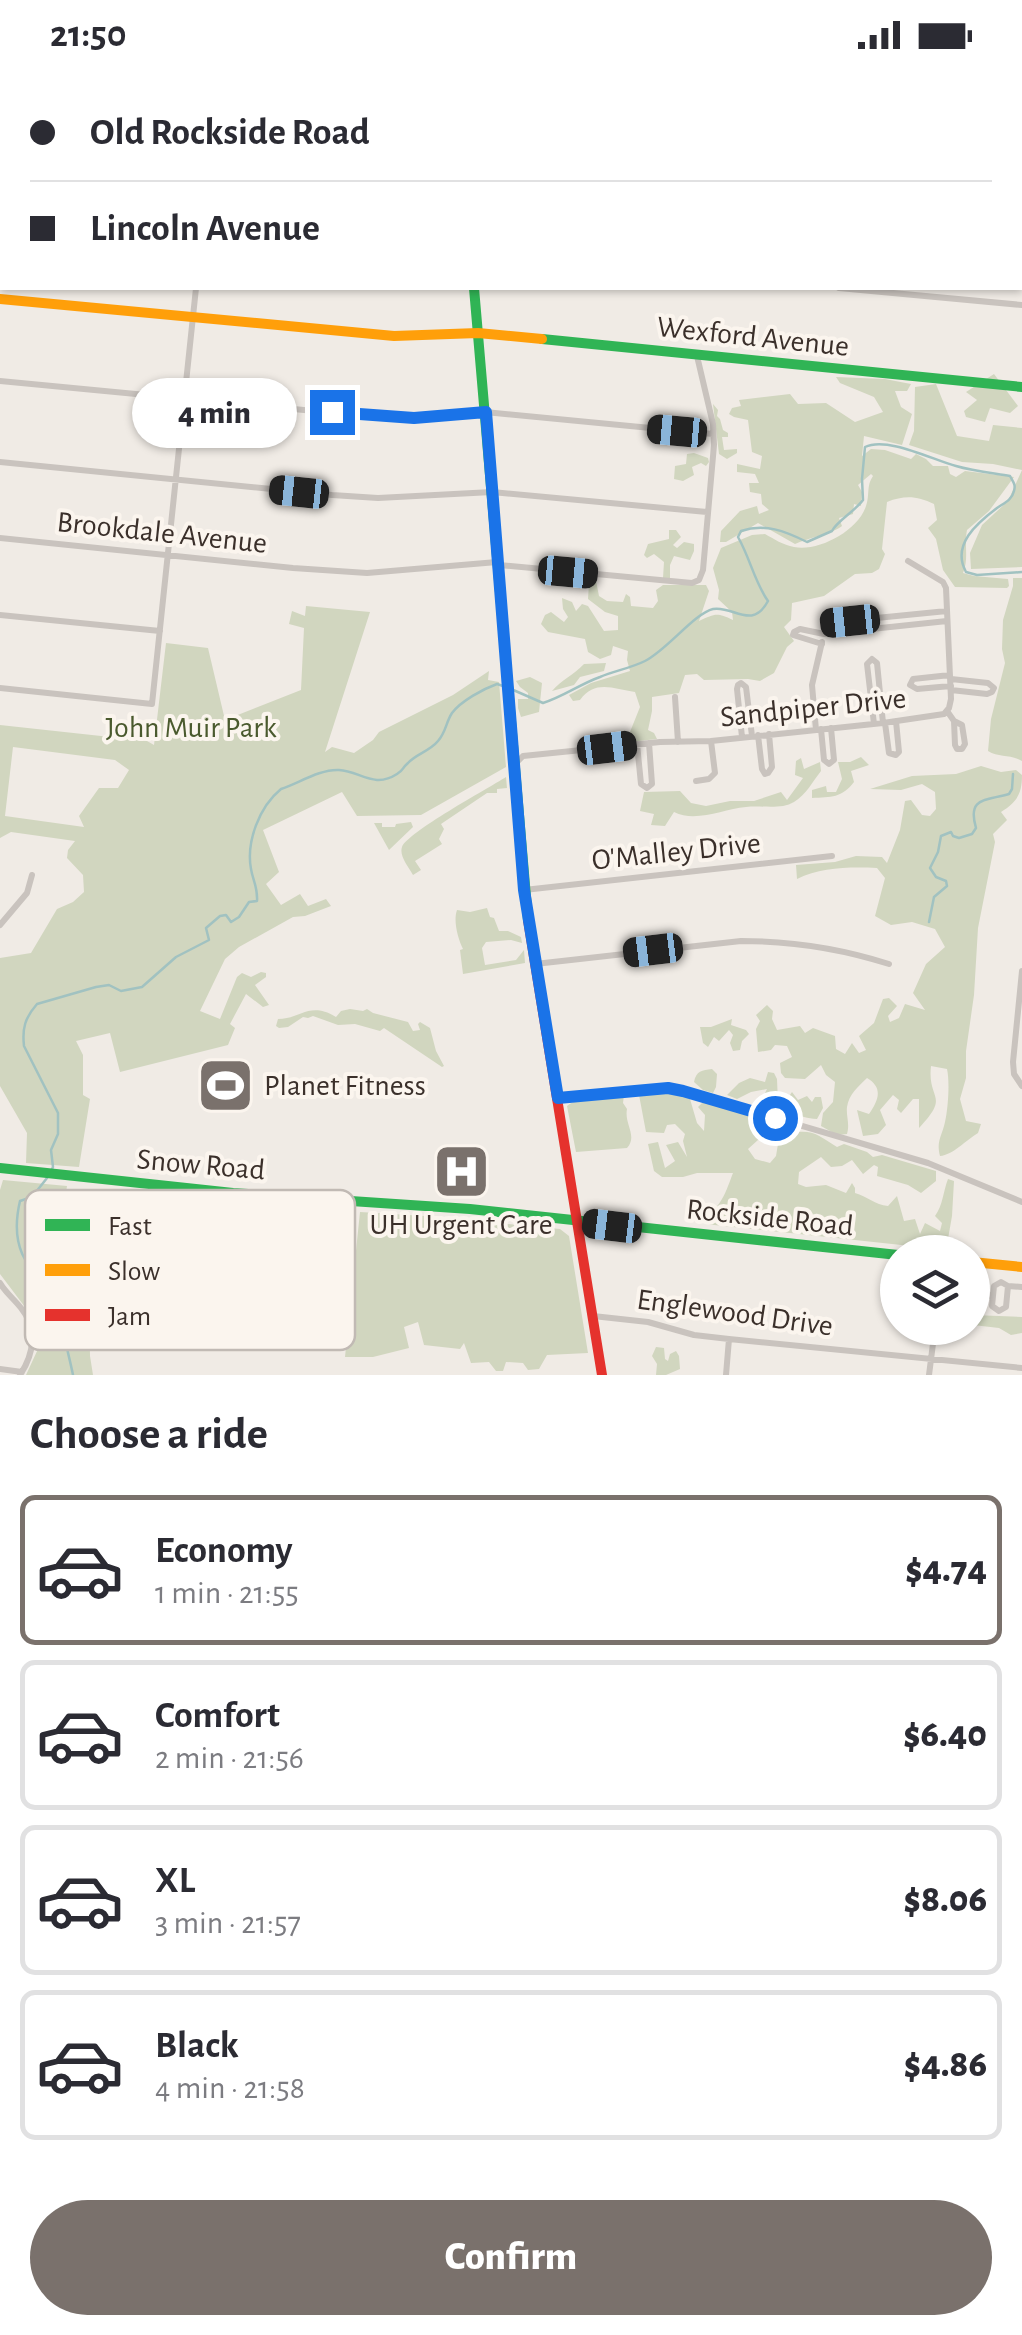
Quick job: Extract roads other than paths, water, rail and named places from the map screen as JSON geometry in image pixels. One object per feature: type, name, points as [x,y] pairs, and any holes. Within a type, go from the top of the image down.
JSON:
[{"type":"main road","points":[[474,290],[524,890],[602,1375]]},
{"type":"main road","name":"Wexford Avenue","points":[[0,299],[394,336],[478,333],[1022,387]]},
{"type":"main road","name":"Snow Road","points":[[0,1168],[212,1190]]},
{"type":"main road","name":"Snow Road","points":[[355,1201],[578,1222]]},
{"type":"main road","name":"Rockside Road","points":[[578,1222],[880,1253]]},
{"type":"main road","points":[[990,1264],[1022,1267]]},
{"type":"street","points":[[0,688],[152,704],[196,290]]},
{"type":"street","points":[[861,290],[1022,305]]},
{"type":"street","points":[[0,462],[378,498],[492,492],[707,512],[713,434],[697,356]]},
{"type":"street","points":[[0,381],[382,416],[414,418],[486,412],[713,434]]},
{"type":"street","name":"Brookdale Avenue","points":[[0,538],[367,573],[499,563],[692,583],[699,580],[703,570],[707,512]]},
{"type":"street","name":"Sandpiper Drive","points":[[515,764],[522,756],[742,738],[940,716],[951,704],[946,588],[943,582],[908,561]]},
{"type":"street","points":[[831,728],[834,760],[829,764],[824,760],[812,685],[826,619],[947,611]]},
{"type":"street","points":[[0,615],[160,632]]},
{"type":"street","points":[[822,644],[793,634],[800,629],[824,634],[948,621]]},
{"type":"street","points":[[874,724],[869,660],[876,663],[890,753],[896,755],[896,722]]},
{"type":"street","points":[[951,683],[913,679],[910,685],[914,689],[951,683],[987,694],[994,688],[988,684],[951,683]]},
{"type":"street","points":[[742,738],[737,689],[742,684],[746,687],[762,770],[766,774],[772,770],[769,734]]},
{"type":"street","points":[[675,697],[678,742]]},
{"type":"street","points":[[947,711],[954,720]]},
{"type":"street","points":[[696,780],[709,779],[715,773],[711,740]]},
{"type":"street","points":[[637,744],[641,784],[646,788],[652,784],[648,743]]},
{"type":"street","name":"O'Malley Drive","points":[[524,890],[832,856]]},
{"type":"street","points":[[0,925],[26,893],[32,874]]},
{"type":"street","points":[[535,964],[756,941],[819,945],[889,964]]},
{"type":"street","points":[[1022,971],[1013,1062],[1014,1074],[1022,1086]]},
{"type":"street","points":[[558,1098],[648,1089],[683,1091],[928,1163],[1022,1202]]},
{"type":"street","points":[[0,1283],[3,1292],[25,1315]]},
{"type":"street","points":[[1008,1286],[1006,1308],[995,1310],[992,1306],[997,1283],[1022,1288]]},
{"type":"street","name":"Englewood Drive","points":[[593,1316],[648,1322],[694,1335],[1022,1368]]},
{"type":"street","points":[[726,1375],[729,1339]]},
{"type":"street","points":[[930,1375],[933,1345]]},
{"type":"street","points":[[0,1369],[21,1373],[32,1350]]},
{"type":"waterway","points":[[511,689],[543,703],[645,661],[713,609],[749,616],[762,610],[768,601],[738,537],[741,531],[775,529],[807,542],[832,531],[863,500],[865,447],[874,444],[897,447],[962,468],[1010,476],[1013,494],[968,536],[962,562],[966,572],[977,575],[1022,572]]},
{"type":"waterway","points":[[51,1171],[58,1113],[24,1046],[25,1024],[37,1004],[96,987],[109,985],[121,991],[142,987],[176,957],[209,940],[206,928],[220,916],[226,915],[231,922],[249,902],[257,901],[250,859],[252,837],[266,805],[281,789],[332,770],[374,780],[389,778],[435,744],[461,704],[491,686],[503,686]]},
{"type":"waterway","points":[[929,922],[934,897],[947,886],[930,868],[941,836],[951,832],[959,838],[972,834],[976,828],[976,805],[1009,794],[1013,774]]},
{"type":"waterway","points":[[38,1190],[47,1178]]},
{"type":"waterway","points":[[25,1199],[20,1201],[17,1219],[25,1261]]},
{"type":"waterway","points":[[68,1350],[73,1375]]},
{"type":"place","name":"Planet Fitness","points":[[225,1085]]},
{"type":"place","name":"UH Urgent Care","points":[[461,1171]]},
{"type":"park label","name":"John Muir Park","points":[[191,727]]}]
